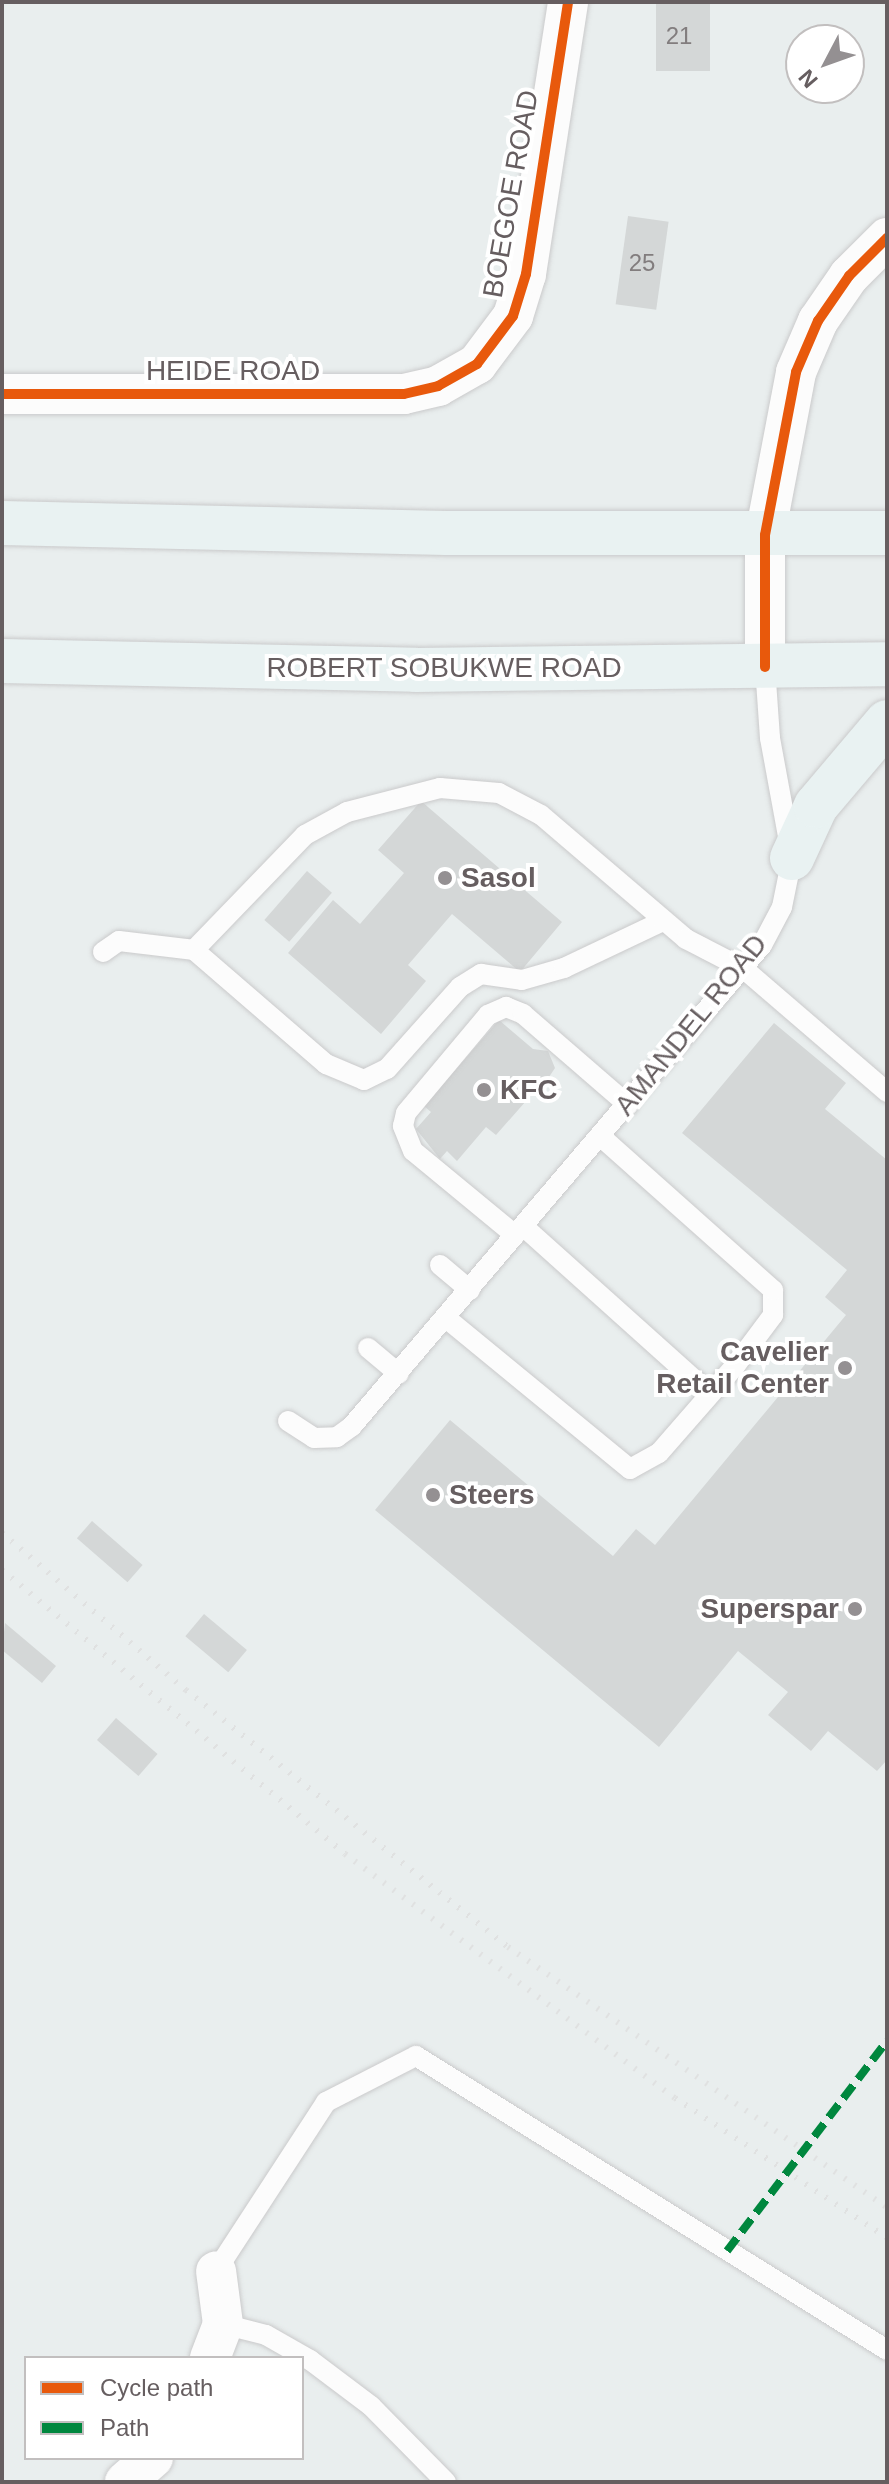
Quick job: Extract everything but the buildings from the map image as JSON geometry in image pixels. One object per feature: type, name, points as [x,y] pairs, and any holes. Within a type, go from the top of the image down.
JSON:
[{"type":"main road","points":[[2,523],[765,535],[887,533]]},
{"type":"main road","name":"ROBERT SOBUKWE ROAD","points":[[2,661],[416,670],[887,664]]},
{"type":"main road","points":[[792,858],[816,806],[887,722]]},
{"type":"street","name":"BOEGOE ROAD","points":[[460,375],[496,342],[526,274],[568,2]]},
{"type":"street","points":[[765,667],[765,535],[796,372],[818,321],[849,276],[887,238]]},
{"type":"street","name":"HEIDE ROAD","points":[[2,394],[404,394],[460,375]]},
{"type":"street","points":[[216,2271],[217,2341]]},
{"type":"street","points":[[125,2482],[151,2460]]},
{"type":"lane","name":"AMANDEL ROAD","points":[[288,1421],[314,1438],[337,1437],[399,1374],[744,969],[782,907],[792,858],[770,738],[765,667]]},
{"type":"lane","points":[[194,950],[321,824],[440,788],[499,793],[541,815],[663,921],[744,969],[887,1092]]},
{"type":"lane","points":[[103,952],[119,941],[194,950],[326,1064],[364,1080],[387,1069],[460,987],[481,974],[522,980],[564,968],[663,921]]},
{"type":"lane","points":[[628,1105],[523,1014],[506,1007],[488,1015],[406,1113],[403,1126],[413,1151],[519,1231],[710,1394]]},
{"type":"lane","points":[[446,1318],[630,1469],[659,1453],[766,1328],[777,1304],[773,1290],[600,1136]]},
{"type":"lane","points":[[440,1265],[470,1290]]},
{"type":"lane","points":[[368,1348],[399,1374]]},
{"type":"lane","points":[[216,2271],[326,2102],[416,2056],[887,2350]]},
{"type":"lane","points":[[217,2341],[266,2335],[303,2356]]},
{"type":"lane","points":[[304,2357],[371,2406],[446,2482]]},
{"type":"railway","points":[[2,1533],[186,1690],[508,1947],[887,2207]]},
{"type":"railway","points":[[2,1570],[345,1854],[675,2098],[887,2238]]},
{"type":"marked path","points":[[727,2251],[887,2041]]},
{"type":"cycle path","points":[[2,394],[404,394],[438,386],[477,364],[513,316],[526,274],[568,2]]},
{"type":"cycle path","points":[[765,667],[765,535],[796,372],[818,321],[849,276],[887,238]]},
{"type":"place","name":"Sasol","points":[[445,878]]},
{"type":"place","name":"KFC","points":[[484,1090]]},
{"type":"place","name":"Cavelier Retail Center","points":[[845,1368]]},
{"type":"place","name":"Steers","points":[[433,1495]]},
{"type":"place","name":"Superspar","points":[[855,1609]]}]
